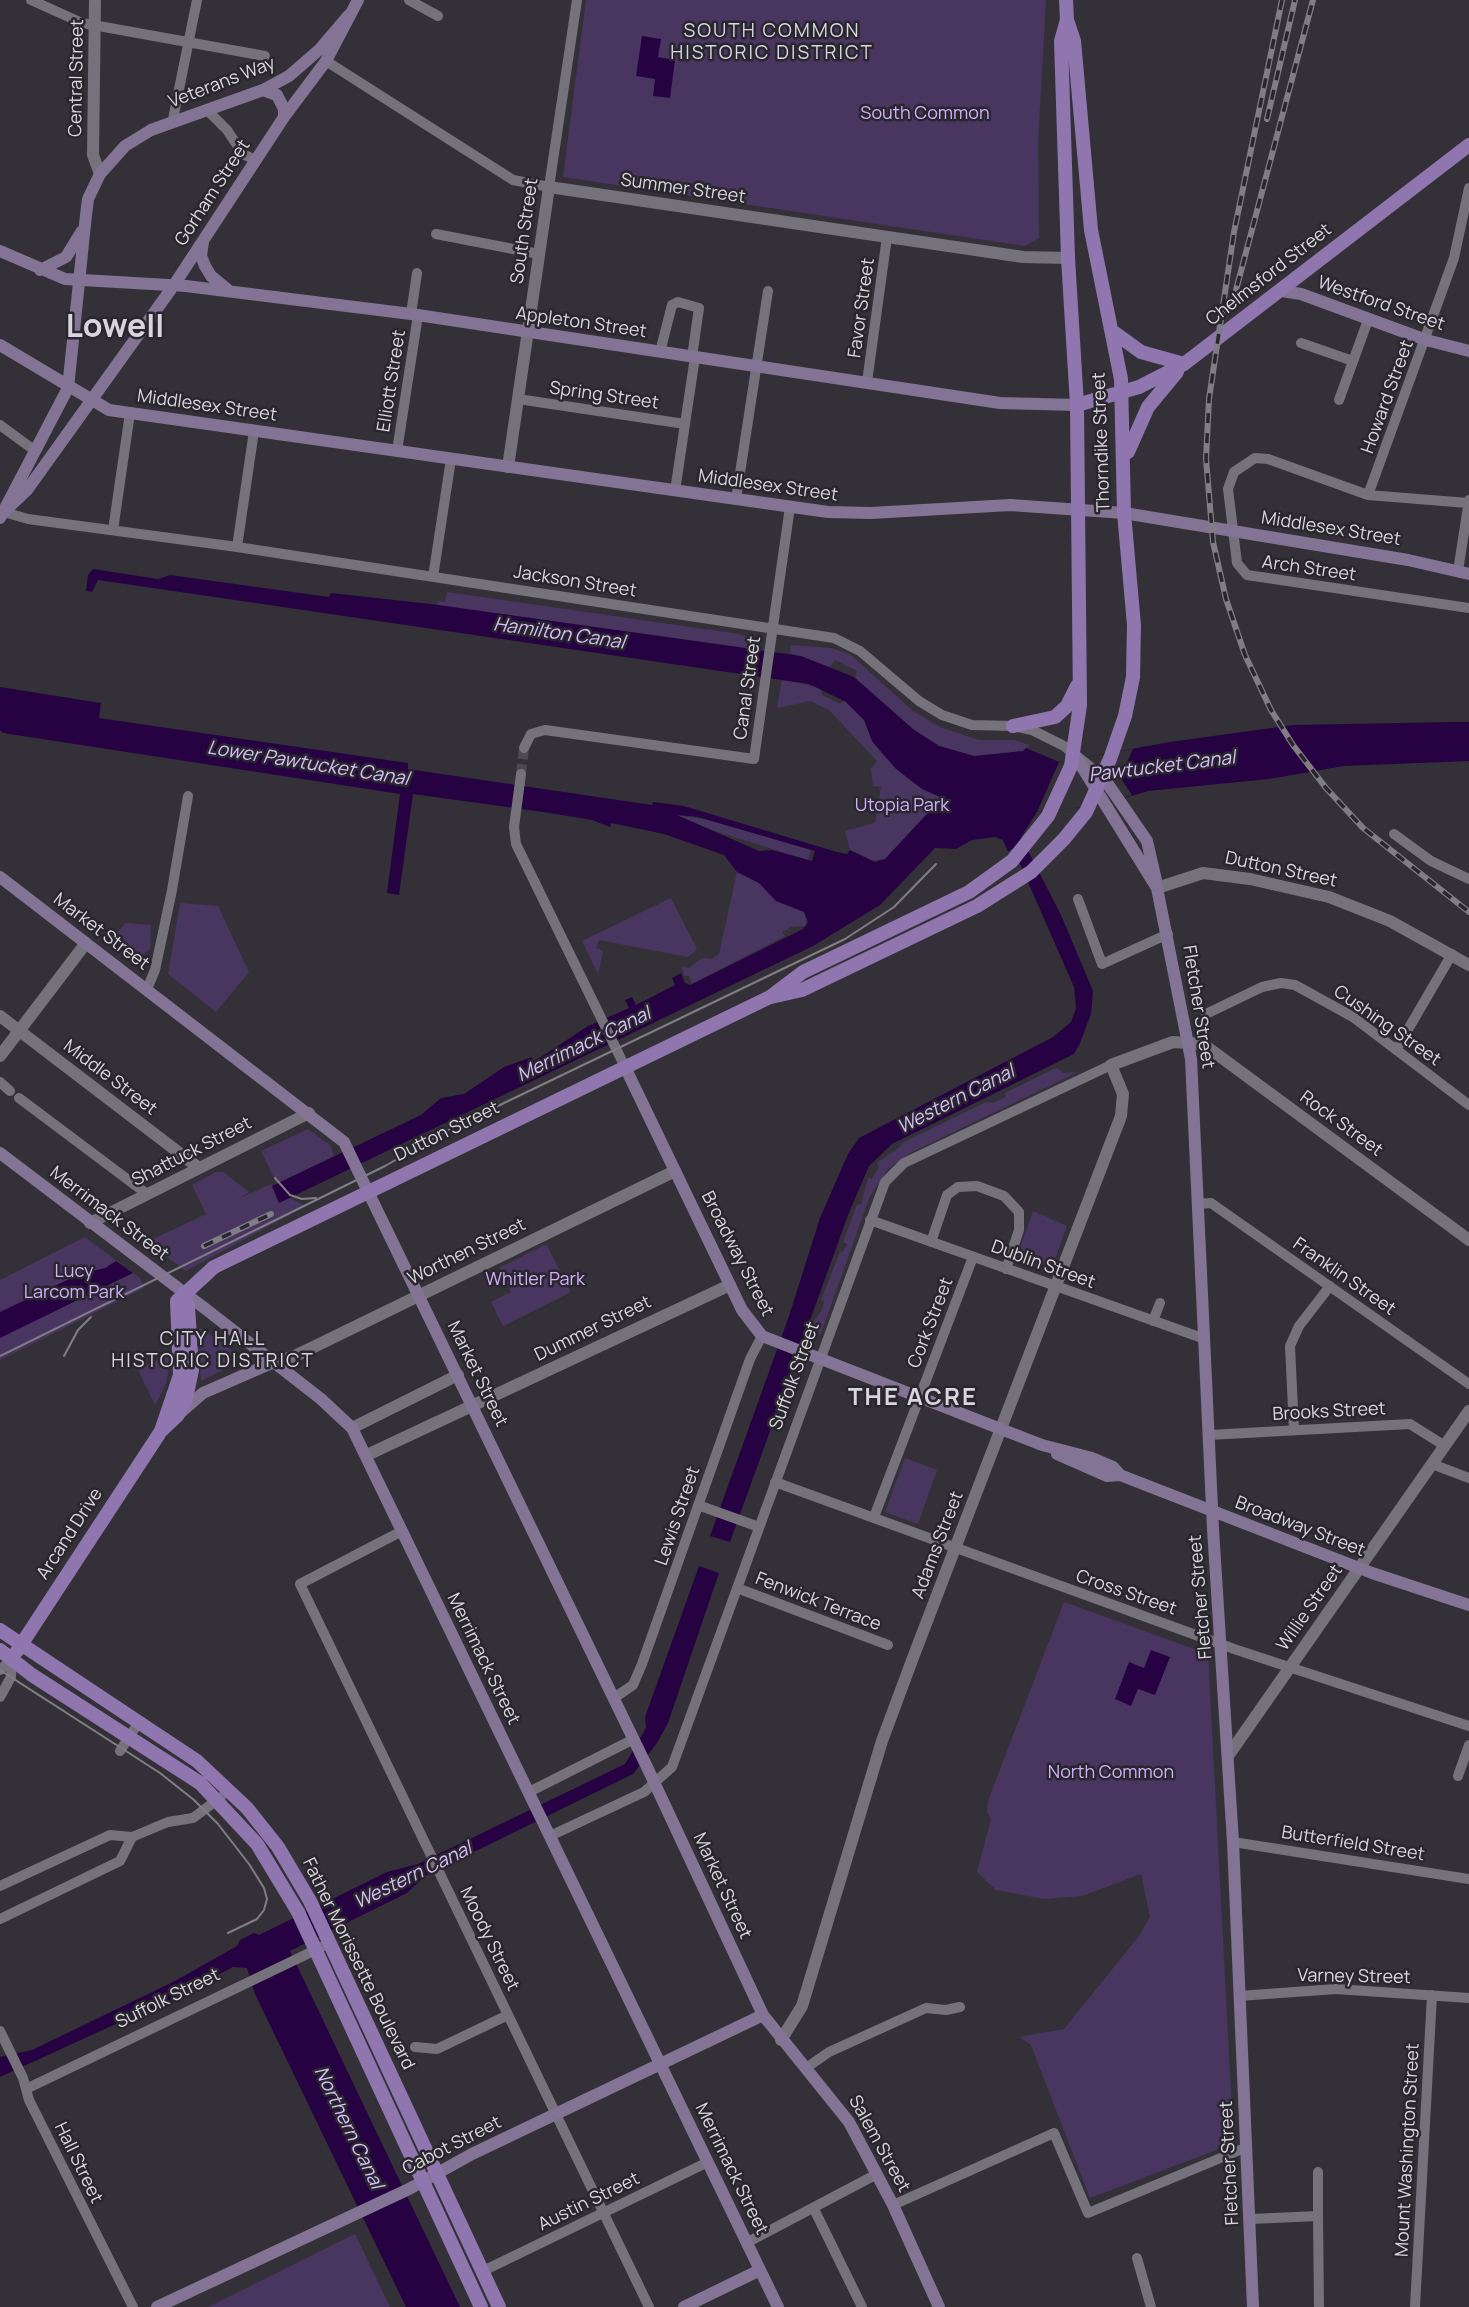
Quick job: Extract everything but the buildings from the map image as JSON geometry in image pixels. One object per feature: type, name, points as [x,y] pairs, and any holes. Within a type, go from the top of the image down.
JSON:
[{"type":"main road","name":"Gorham Street","points":[[90,402],[174,285],[284,117],[326,61],[358,0]]},
{"type":"main road","name":"Thorndike Street","points":[[1066,0],[1067,20],[1074,41],[1091,230],[1122,392],[1124,513],[1133,603],[1134,658],[1129,699],[1113,752],[1100,783]]},
{"type":"main road","name":"Veterans Way","points":[[100,174],[137,137],[173,119],[263,90],[303,65],[349,15]]},
{"type":"main road","name":"Thorndike Street","points":[[1067,20],[1061,41],[1068,258],[1077,405],[1080,720],[1076,758]]},
{"type":"main road","points":[[263,90],[270,91],[282,101],[284,117]]},
{"type":"main road","name":"Chelmsford Street","points":[[1077,405],[1122,392],[1184,365],[1469,145]]},
{"type":"main road","points":[[2,515],[68,388],[88,199],[100,174]]},
{"type":"main road","points":[[40,270],[66,257],[85,225]]},
{"type":"main road","points":[[204,239],[201,256],[205,266],[211,276],[232,292]]},
{"type":"main road","name":"Appleton Street","points":[[0,251],[65,279],[174,285],[415,314],[1007,403],[1077,405]]},
{"type":"main road","name":"Westford Street","points":[[1282,291],[1301,294],[1426,340],[1469,351]]},
{"type":"main road","points":[[1112,331],[1141,352],[1184,365],[1148,407],[1131,440],[1125,467]]},
{"type":"main road","name":"Middlesex Street","points":[[0,345],[104,409],[853,514],[1010,505],[1124,513],[1408,560],[1464,573]]},
{"type":"main road","points":[[2,515],[27,490],[90,402]]},
{"type":"main road","points":[[1013,726],[1045,721],[1057,716],[1072,699],[1080,674]]},
{"type":"main road","name":"Fletcher Street","points":[[1076,758],[1120,799],[1151,851],[1189,1043],[1212,1511],[1233,1842],[1253,2307]]},
{"type":"main road","name":"Dutton Street","points":[[184,1293],[214,1267],[770,997],[803,972],[970,892],[1021,851],[1051,811],[1076,758]]},
{"type":"main road","name":"Fletcher Street","points":[[1100,783],[1106,803],[1157,888]]},
{"type":"main road","name":"Dutton Street","points":[[770,997],[802,990],[989,900],[1030,872],[1070,834],[1089,807],[1100,783]]},
{"type":"main road","name":"Market Street","points":[[0,877],[340,1137],[347,1147],[634,1739],[762,2015]]},
{"type":"main road","name":"Broadway Street","points":[[625,1067],[747,1319],[766,1338],[1042,1445],[1097,1473],[1107,1476],[1120,1475],[1359,1568],[1469,1605]]},
{"type":"main road","name":"Merrimack Street","points":[[0,1153],[274,1362],[352,1428],[778,2307]]},
{"type":"main road","name":"Arcand Drive","points":[[177,1416],[185,1403],[191,1380],[188,1306],[184,1293]]},
{"type":"main road","name":"Arcand Drive","points":[[161,1431],[180,1375],[175,1312],[177,1301],[184,1293]]},
{"type":"main road","name":"Arcand Drive","points":[[6,1655],[21,1644],[161,1431],[203,1393],[274,1362]]},
{"type":"main road","name":"Father Morissette Boulevard","points":[[0,1630],[197,1761],[229,1790],[278,1847],[423,2181],[481,2307]]},
{"type":"main road","name":"Father Morissette Boulevard","points":[[6,1655],[200,1783],[257,1844],[305,1910]]},
{"type":"main road","name":"Father Morissette Boulevard","points":[[319,1942],[437,2173],[499,2307]]},
{"type":"main road","name":"Salem Street","points":[[762,2015],[842,2110],[893,2205],[939,2307]]},
{"type":"main road","name":"Cabot Street","points":[[157,2307],[409,2189],[556,2114],[762,2015]]},
{"type":"main road","points":[[684,2307],[760,2270]]},
{"type":"street","points":[[31,0],[82,23],[265,56]]},
{"type":"street","name":"Central Street","points":[[95,0],[93,155],[100,174]]},
{"type":"street","points":[[173,119],[197,0]]},
{"type":"street","points":[[409,0],[438,16]]},
{"type":"street","name":"South Street","points":[[508,467],[577,0]]},
{"type":"street","name":"Summer Street","points":[[326,61],[513,180],[1023,257],[1068,258]]},
{"type":"street","points":[[207,110],[227,130],[243,154],[255,160]]},
{"type":"street","name":"Howard Street","points":[[1368,495],[1426,340],[1463,230],[1469,188]]},
{"type":"street","points":[[436,234],[539,254]]},
{"type":"street","name":"Favor Street","points":[[867,382],[887,237]]},
{"type":"street","name":"Elliott Street","points":[[397,451],[415,314],[417,273]]},
{"type":"street","points":[[736,499],[768,291]]},
{"type":"street","points":[[660,352],[672,305],[678,302],[699,309],[674,491]]},
{"type":"street","points":[[1339,400],[1368,320]]},
{"type":"street","points":[[1301,343],[1353,361]]},
{"type":"street","name":"Spring Street","points":[[518,399],[685,424]]},
{"type":"street","points":[[113,530],[130,413]]},
{"type":"street","points":[[0,425],[34,450]]},
{"type":"street","points":[[237,548],[254,431]]},
{"type":"street","name":"Arch Street","points":[[1469,502],[1368,495],[1268,459],[1255,458],[1246,461],[1234,472],[1228,489],[1239,568],[1247,575],[1469,608]]},
{"type":"street","points":[[433,577],[451,459]]},
{"type":"street","points":[[1464,573],[1469,502]]},
{"type":"street","name":"Canal Street","points":[[524,748],[531,734],[545,730],[754,759],[790,507]]},
{"type":"street","name":"Jackson Street","points":[[2,515],[828,636],[850,644],[925,705],[954,720],[979,726],[1013,726],[1039,733],[1076,758]]},
{"type":"street","points":[[521,777],[514,837],[519,851],[625,1067]]},
{"type":"street","points":[[147,989],[155,970],[172,890],[188,796]]},
{"type":"street","points":[[1394,834],[1431,862],[1469,879]]},
{"type":"street","name":"Dutton Street","points":[[1157,888],[1203,873],[1250,879],[1329,897],[1390,922],[1469,965]]},
{"type":"street","points":[[1078,899],[1102,964],[1168,934]]},
{"type":"street","points":[[0,1056],[86,943]]},
{"type":"street","points":[[1396,1050],[1452,954]]},
{"type":"street","name":"Cushing Street","points":[[1206,1014],[1262,987],[1281,983],[1295,985],[1353,1017],[1469,1105]]},
{"type":"street","name":"Middle Street","points":[[0,1016],[199,1168]]},
{"type":"street","name":"Suffolk Street","points":[[548,1831],[644,1792],[667,1774],[676,1758],[775,1482],[813,1357],[885,1182],[904,1163],[1111,1065],[1173,1042],[1189,1043]]},
{"type":"street","name":"Rock Street","points":[[1189,1043],[1203,1044],[1469,1240]]},
{"type":"street","name":"Adams Street","points":[[781,2040],[802,2006],[882,1741],[1121,1116],[1123,1094],[1111,1065]]},
{"type":"street","points":[[0,1082],[10,1091]]},
{"type":"street","points":[[19,1098],[147,1194]]},
{"type":"street","name":"Shattuck Street","points":[[90,1223],[309,1113]]},
{"type":"street","name":"Worthen Street","points":[[274,1362],[295,1356],[675,1171]]},
{"type":"street","points":[[931,1242],[947,1195],[958,1187],[977,1186],[1004,1196],[1019,1212],[1019,1230],[1006,1269]]},
{"type":"street","name":"Franklin Street","points":[[1198,1204],[1211,1203],[1469,1384]]},
{"type":"street","name":"Dublin Street","points":[[870,1220],[1205,1339]]},
{"type":"street","name":"Cork Street","points":[[874,1517],[973,1257]]},
{"type":"street","name":"Dummer Street","points":[[367,1455],[730,1285]]},
{"type":"street","points":[[1294,1430],[1290,1346],[1299,1326],[1330,1286]]},
{"type":"street","points":[[1153,1321],[1160,1303]]},
{"type":"street","name":"Lewis Street","points":[[614,1698],[633,1685],[638,1674],[750,1359],[766,1338]]},
{"type":"street","points":[[352,1428],[458,1375]]},
{"type":"street","name":"Willie Street","points":[[1228,1756],[1469,1411]]},
{"type":"street","name":"Brooks Street","points":[[1209,1435],[1410,1424],[1445,1446]]},
{"type":"street","points":[[1432,1464],[1469,1478]]},
{"type":"street","name":"Cross Street","points":[[775,1482],[1222,1644],[1469,1726]]},
{"type":"street","points":[[698,1505],[759,1527]]},
{"type":"street","name":"Moody Street","points":[[402,1531],[300,1584],[649,2307]]},
{"type":"street","name":"Fenwick Terrace","points":[[737,1588],[888,1645]]},
{"type":"street","name":"Arcand Drive","points":[[0,1670],[6,1655]]},
{"type":"street","name":"Arcand Drive","points":[[0,1697],[11,1678],[6,1655]]},
{"type":"street","points":[[120,1751],[139,1722]]},
{"type":"street","points":[[531,1798],[634,1739]]},
{"type":"street","points":[[1458,1776],[1469,1745]]},
{"type":"street","points":[[0,1886],[110,1835],[132,1838],[176,1819],[192,1818],[229,1790]]},
{"type":"street","points":[[0,1919],[120,1861],[132,1838]]},
{"type":"street","name":"Butterfield Street","points":[[1233,1842],[1469,1879]]},
{"type":"street","name":"Suffolk Street","points":[[26,2089],[294,1959],[319,1942]]},
{"type":"street","name":"Varney Street","points":[[1239,1996],[1336,1989],[1469,1998]]},
{"type":"street","name":"Mount Washington Street","points":[[1415,2307],[1432,1995]]},
{"type":"street","points":[[806,2068],[829,2052],[926,2008],[946,2010],[960,2007]]},
{"type":"street","points":[[415,2047],[437,2049],[508,2015]]},
{"type":"street","name":"Hall Street","points":[[0,2031],[133,2307]]},
{"type":"street","points":[[893,2205],[1054,2133],[1088,2213],[1247,2147]]},
{"type":"street","name":"Austin Street","points":[[483,2271],[708,2162]]},
{"type":"street","points":[[1318,2172],[1319,2307]]},
{"type":"street","points":[[747,2242],[877,2174]]},
{"type":"street","points":[[814,2209],[862,2307]]},
{"type":"street","points":[[1250,2219],[1318,2216]]},
{"type":"street","points":[[1136,2258],[1151,2307]]},
{"type":"green space","name":"South Common","points":[[586,0],[1046,0],[1038,141],[1039,238],[1025,246],[563,177]]},
{"type":"green space","points":[[447,592],[739,634],[756,640],[755,649],[437,605],[438,601],[445,602]]},
{"type":"green space","points":[[791,645],[832,648],[851,655],[913,711],[940,727],[979,740],[1014,740],[1029,745],[1023,751],[978,757],[939,746],[913,729],[855,679],[857,671],[835,660],[830,667],[790,653]]},
{"type":"green space","name":"Utopia Park","points":[[782,679],[821,688],[822,695],[840,704],[844,700],[864,720],[872,741],[883,755],[909,780],[949,802],[926,815],[885,859],[870,861],[850,850],[845,831],[875,823],[881,787],[873,786],[871,769],[877,761],[829,710],[810,701],[777,708]]},
{"type":"green space","points":[[677,815],[708,820],[811,850],[808,860],[715,831]]},
{"type":"green space","points":[[737,872],[759,883],[776,901],[804,912],[807,926],[791,927],[782,932],[785,936],[692,984],[689,976],[684,976],[682,967],[689,968],[702,958],[711,959],[719,954]]},
{"type":"green space","points":[[671,898],[697,949],[688,957],[599,940],[596,948],[603,951],[598,974],[582,941]]},
{"type":"green space","points":[[180,903],[218,906],[249,972],[216,1012],[168,974]]},
{"type":"green space","points":[[125,923],[151,925],[150,949],[143,955],[135,955],[116,935]]},
{"type":"green space","points":[[1056,1068],[1064,1073],[1078,1072],[910,1153],[888,1169],[870,1196],[820,1336],[813,1322],[822,1310],[824,1302],[821,1300],[840,1252],[843,1252],[847,1244],[843,1242],[857,1205],[861,1204],[868,1178],[872,1179],[879,1167],[877,1163],[901,1146],[900,1144],[986,1102],[993,1103],[1006,1097],[1005,1093]]},
{"type":"green space","points":[[308,1129],[330,1145],[334,1156],[277,1184],[261,1151]]},
{"type":"green space","name":"Lucy Larcom Park","points":[[216,1172],[223,1172],[249,1192],[238,1199],[271,1184],[277,1192],[306,1206],[186,1271],[147,1242],[206,1214],[192,1185]]},
{"type":"green space","points":[[1033,1211],[1067,1226],[1054,1262],[1043,1271],[1015,1262]]},
{"type":"green space","name":"Lucy Larcom Park","points":[[85,1237],[140,1278],[144,1288],[0,1360],[0,1280]]},
{"type":"green space","name":"Whitler Park","points":[[546,1244],[571,1292],[503,1326],[491,1302],[511,1292],[499,1268]]},
{"type":"green space","points":[[200,1328],[235,1352],[239,1362],[201,1381],[197,1332]]},
{"type":"green space","points":[[171,1353],[166,1384],[155,1405],[138,1370]]},
{"type":"green space","points":[[905,1458],[937,1470],[918,1524],[885,1512]]},
{"type":"green space","name":"North Common","points":[[1064,1602],[1208,1654],[1233,2131],[1231,2139],[1219,2149],[1090,2198],[1031,2045],[1019,2037],[1064,2029],[1139,1936],[1150,1917],[1141,1874],[1082,1896],[1044,1899],[996,1890],[977,1872],[991,1819],[987,1811],[988,1801]]},
{"type":"green space","points":[[355,2234],[390,2307],[208,2307]]},
{"type":"water","points":[[642,36],[661,39],[658,57],[675,60],[670,98],[653,96],[655,79],[636,76]]},
{"type":"water","points":[[93,569],[158,579],[170,575],[329,597],[331,593],[431,604],[801,656],[854,677],[913,729],[939,746],[974,756],[1023,751],[1026,748],[1059,762],[1170,742],[1293,725],[1469,722],[1469,761],[1344,766],[1269,779],[1148,791],[1101,805],[1037,812],[1021,837],[1061,915],[1093,991],[1091,1014],[1080,1043],[1074,1054],[892,1144],[869,1166],[848,1215],[730,1542],[710,1536],[789,1316],[820,1218],[848,1154],[859,1138],[1053,1037],[1071,1022],[1076,1008],[1074,987],[1013,848],[1008,852],[1003,840],[995,837],[972,840],[956,849],[935,848],[880,905],[813,946],[279,1203],[272,1186],[421,1115],[441,1098],[464,1094],[504,1067],[532,1057],[533,1061],[541,1057],[588,1026],[629,1008],[625,1000],[632,997],[636,1005],[675,985],[672,978],[681,973],[685,983],[690,985],[803,929],[808,922],[804,912],[776,901],[759,883],[737,872],[724,855],[664,834],[611,823],[610,827],[592,820],[543,812],[413,794],[399,895],[387,893],[400,794],[3,733],[0,730],[0,687],[101,703],[99,718],[408,763],[408,769],[652,805],[653,802],[684,806],[837,852],[847,854],[850,850],[875,862],[885,859],[926,815],[949,801],[922,789],[895,768],[872,741],[864,720],[846,702],[809,684],[98,580],[92,592],[86,591],[88,575]],"holes":[[[677,815],[698,817],[815,851],[812,861],[772,850],[759,851]]]},
{"type":"water","points":[[116,1261],[133,1273],[0,1338],[0,1312],[80,1274],[105,1268]]},
{"type":"water","points":[[699,1566],[719,1573],[668,1723],[657,1743],[633,1774],[425,1876],[407,1893],[290,1951],[460,2307],[406,2307],[255,1994],[247,1968],[233,1967],[121,2025],[118,2023],[0,2077],[0,2057],[32,2050],[175,1981],[237,1946],[240,1940],[254,1933],[259,1935],[387,1872],[418,1864],[625,1764],[646,1728],[645,1717]]},
{"type":"water","points":[[1151,1650],[1170,1657],[1155,1695],[1138,1689],[1131,1706],[1115,1699],[1129,1662],[1144,1668]]},
{"type":"pier","points":[[1133,749],[1120,777],[1132,795],[1101,805],[1037,812],[1059,762]]},
{"type":"tunnel","points":[[521,774],[524,748]]},
{"type":"tram line","points":[[0,1356],[385,1166],[450,1129],[845,939],[894,907],[936,864]]},
{"type":"tram line","points":[[275,1178],[290,1195],[302,1199],[316,1198]]},
{"type":"tram line","points":[[64,1356],[78,1330],[91,1317]]},
{"type":"tram line","points":[[0,1670],[160,1773],[194,1800],[218,1824],[249,1864],[264,1888],[267,1899],[264,1910],[257,1919],[228,1933]]},
{"type":"railway","points":[[1282,0],[1234,232],[1209,399],[1206,459],[1213,542],[1226,599],[1245,655],[1271,710],[1293,745],[1326,788],[1363,828],[1469,912]]},
{"type":"railway","points":[[1267,119],[1295,0]]},
{"type":"railway","points":[[1232,305],[1313,0]]},
{"type":"railway","points":[[204,1246],[271,1214]]},
{"type":"district","name":"SOUTH COMMON HISTORIC DISTRICT","points":[[772,43]]},
{"type":"district","name":"Lowell","points":[[115,328]]},
{"type":"district","name":"CITY HALL HISTORIC DISTRICT","points":[[213,1351]]},
{"type":"district","name":"THE ACRE","points":[[913,1398]]},
{"type":"water label","name":"Hamilton Canal","points":[[559,634]]},
{"type":"water label","name":"Lower Pawtucket Canal","points":[[308,764]]},
{"type":"water label","name":"Pawtucket Canal","points":[[1162,767]]},
{"type":"water label","name":"Merrimack Canal","points":[[584,1045]]},
{"type":"water label","name":"Western Canal","points":[[956,1100]]},
{"type":"water label","name":"Western Canal","points":[[413,1876]]},
{"type":"water label","name":"Northern Canal","points":[[348,2128]]}]
